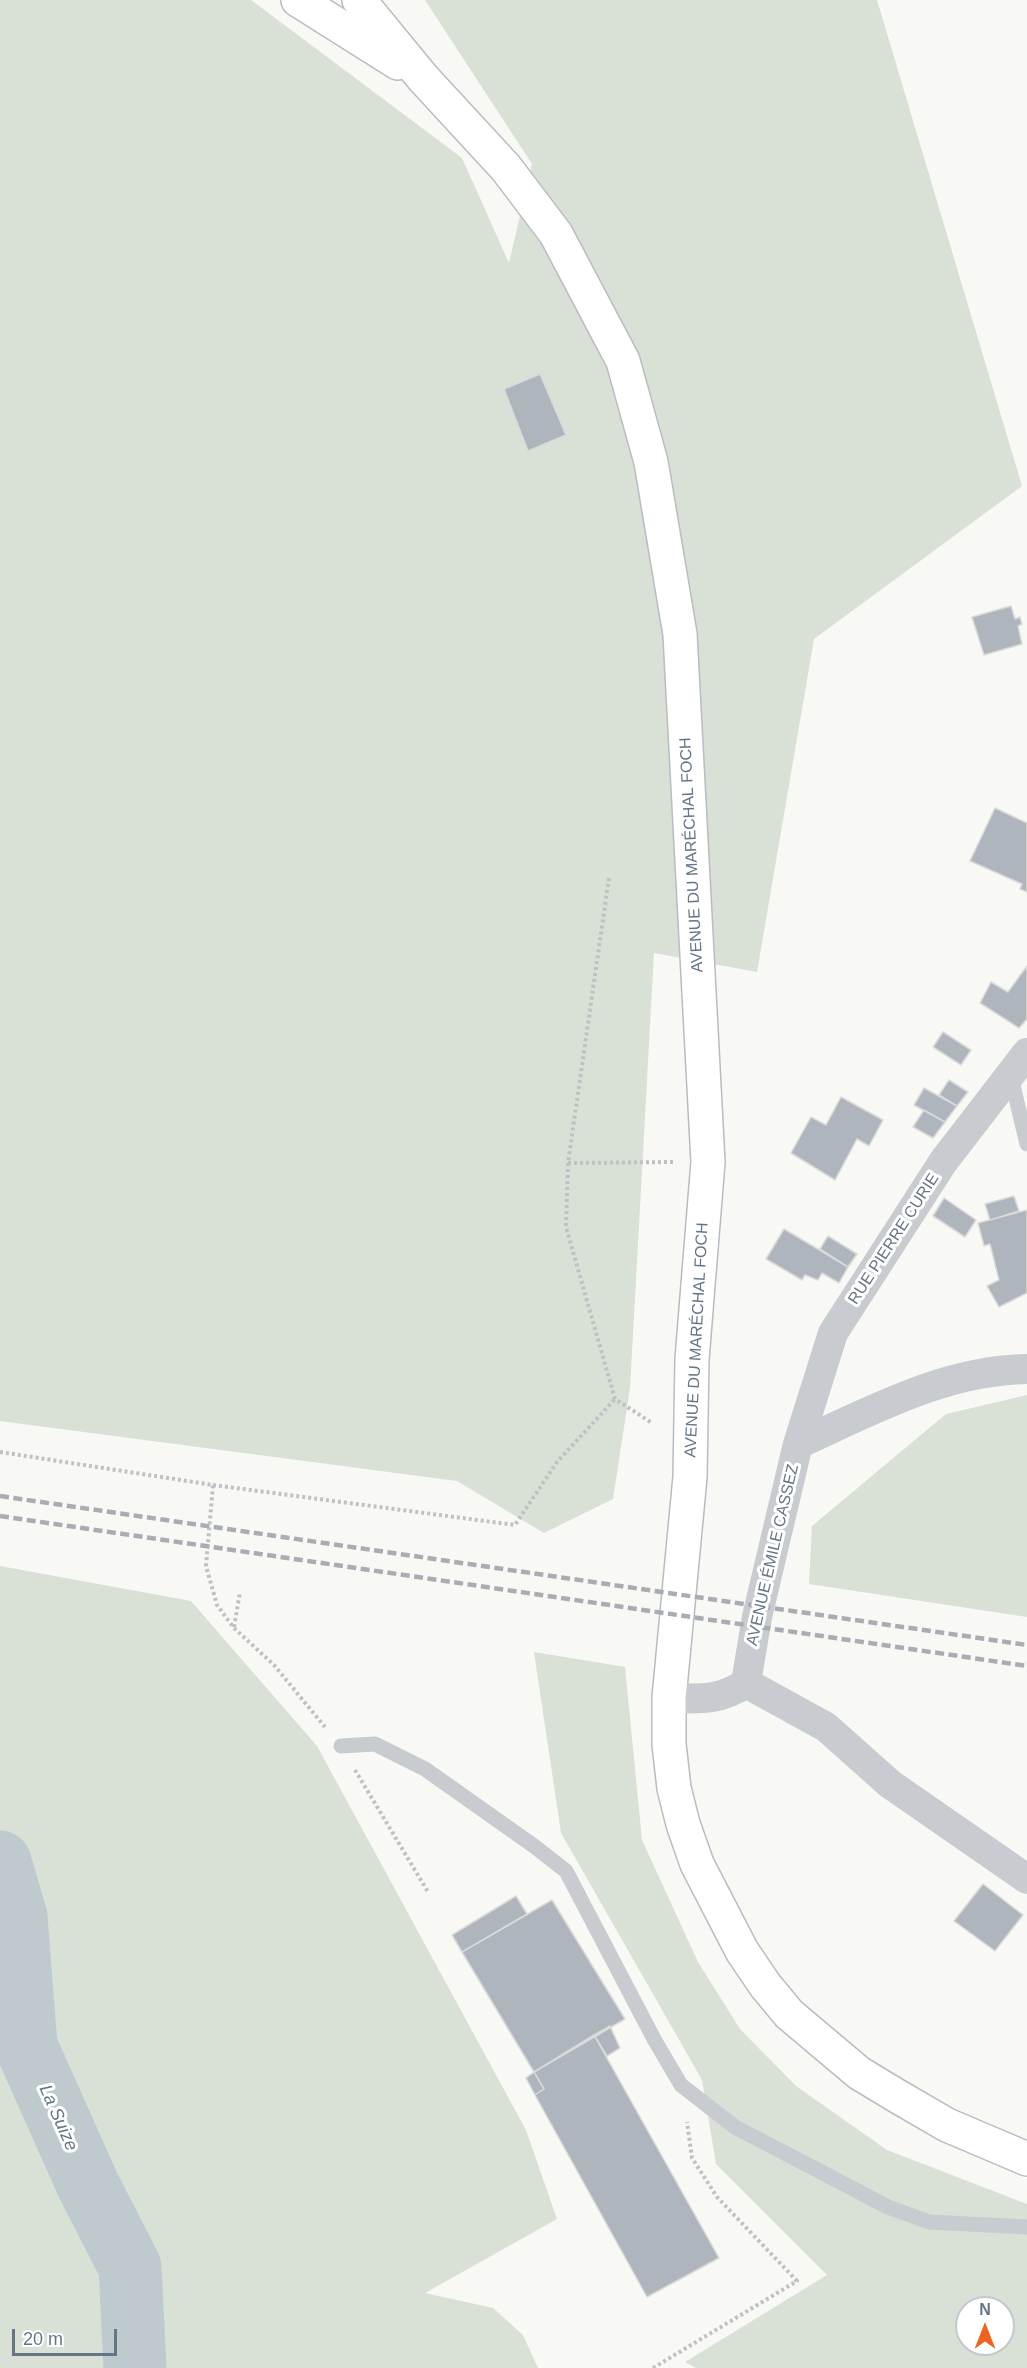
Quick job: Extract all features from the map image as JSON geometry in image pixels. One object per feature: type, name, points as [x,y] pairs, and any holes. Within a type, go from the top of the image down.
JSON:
[{"type":"main road","points":[[298,0],[423,78]]},
{"type":"main road","points":[[359,0],[423,78]]},
{"type":"main road","name":"AVENUE DU MARÉCHAL FOCH","points":[[423,78],[506,168],[556,234],[623,361],[651,462],[680,634],[708,1162],[692,1359],[690,1477],[669,1698],[669,1744],[674,1788],[683,1824],[698,1864],[742,1951],[789,2014],[860,2073],[947,2124],[1027,2159]]},
{"type":"street","name":"RUE PIERRE CURIE","points":[[798,1444],[833,1333],[943,1162],[1019,1063]]},
{"type":"street","name":"AVENUE ÉMILE CASSEZ","points":[[746,1683],[757,1617],[798,1444],[901,1396],[963,1377],[1027,1369]]},
{"type":"street","points":[[669,1698],[707,1699],[731,1694],[746,1683],[826,1727],[890,1784],[1027,1879]]},
{"type":"lane","points":[[1019,1063],[1027,1144]]},
{"type":"lane","points":[[341,1746],[375,1744],[425,1769],[534,1846],[566,1872],[654,2039],[681,2085],[735,2127],[888,2207],[929,2222],[1027,2227]]},
{"type":"path","points":[[609,878],[568,1163],[566,1227],[615,1399],[652,1423]]},
{"type":"path","points":[[568,1163],[674,1162]]},
{"type":"path","points":[[0,1452],[213,1485],[515,1525],[557,1462],[615,1399]]},
{"type":"path","points":[[213,1485],[206,1566],[217,1605],[234,1628],[274,1665],[341,1746],[428,1892]]},
{"type":"path","points":[[234,1628],[240,1592]]},
{"type":"path","points":[[654,2368],[797,2282],[717,2197],[692,2158],[681,2085]]},
{"type":"shaded area","points":[[0,0],[251,0],[462,158],[509,263],[532,164],[425,0],[877,0],[1022,486],[814,639],[757,972],[654,953],[630,1388],[613,1499],[544,1533],[457,1481],[0,1421]]},
{"type":"shaded area","points":[[1027,1395],[1027,1617],[809,1584],[812,1526],[946,1414]]},
{"type":"shaded area","points":[[0,1566],[191,1601],[317,1746],[526,2130],[557,2219],[425,2293],[493,2308],[523,2335],[538,2368],[0,2368]]},
{"type":"shaded area","points":[[534,1652],[625,1667],[642,1840],[698,1962],[740,2029],[796,2086],[887,2150],[1027,2204],[1027,2368],[696,2368],[685,2362],[827,2275],[716,2164],[702,2080],[561,1833]]},
{"type":"building","points":[[540,374],[566,435],[528,451],[504,389]]},
{"type":"building","points":[[1011,606],[1015,619],[1020,617],[1022,624],[1018,626],[1022,644],[984,655],[972,617]]},
{"type":"building","points":[[995,808],[1027,823],[1027,892],[1020,889],[1022,884],[970,861]]},
{"type":"building","points":[[1027,966],[1027,1019],[1019,1028],[980,1003],[991,982],[1008,992]]},
{"type":"building","points":[[943,1032],[971,1050],[961,1065],[933,1047]]},
{"type":"building","points":[[949,1080],[968,1092],[957,1106],[939,1095]]},
{"type":"building","points":[[924,1088],[957,1106],[945,1122],[914,1105]]},
{"type":"building","points":[[841,1097],[883,1120],[869,1146],[857,1139],[835,1180],[791,1153],[811,1117],[826,1125]]},
{"type":"building","points":[[924,1110],[945,1122],[933,1138],[913,1127]]},
{"type":"building","points":[[1014,1196],[1019,1211],[990,1220],[985,1204]]},
{"type":"building","points":[[944,1198],[976,1220],[965,1237],[933,1216]]},
{"type":"building","points":[[1027,1210],[1027,1293],[999,1307],[987,1286],[999,1280],[990,1244],[984,1246],[978,1223]]},
{"type":"building","points":[[784,1229],[848,1267],[839,1283],[822,1273],[818,1280],[805,1275],[802,1280],[766,1259]]},
{"type":"building","points":[[828,1236],[857,1254],[848,1267],[820,1249]]},
{"type":"building","points":[[983,1884],[1023,1915],[995,1951],[954,1921]]},
{"type":"building","points":[[516,1896],[527,1914],[462,1952],[452,1935]]},
{"type":"building","points":[[552,1900],[625,2019],[534,2072],[462,1952]]},
{"type":"building","points":[[610,2026],[620,2048],[607,2056],[594,2035]]},
{"type":"building","points":[[594,2035],[719,2258],[647,2297],[535,2095],[544,2089],[534,2072]]},
{"type":"building","points":[[534,2072],[544,2089],[535,2095],[526,2078]]},
{"type":"waterway","name":"La Suize","points":[[0,1862],[16,1917],[26,2046],[88,2185],[130,2267],[135,2368]]},
{"type":"railway","points":[[0,1496],[1027,1645]]},
{"type":"railway","points":[[0,1516],[1027,1666]]}]
